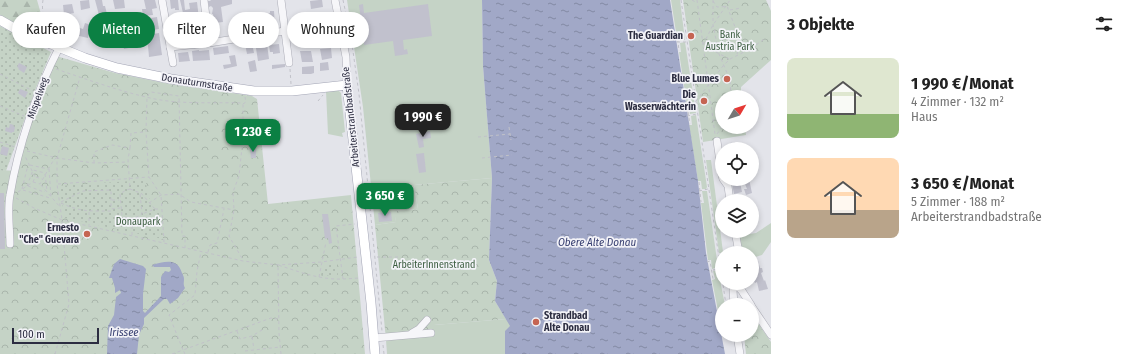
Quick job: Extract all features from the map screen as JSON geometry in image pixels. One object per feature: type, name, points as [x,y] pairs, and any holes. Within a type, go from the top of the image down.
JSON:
[{"type":"main road","name":"Donauturmstraße","points":[[0,20],[12,27]]},
{"type":"main road","name":"Donauturmstraße","points":[[61,48],[117,68],[171,79],[245,90],[292,91],[347,85]]},
{"type":"main road","name":"Arbeiterstrandbadstraße","points":[[347,85],[368,277],[378,338],[375,354]]},
{"type":"street","points":[[162,0],[164,12]]},
{"type":"street","points":[[204,0],[205,12]]},
{"type":"street","points":[[281,0],[289,63]]},
{"type":"street","name":"Arbeiterstrandbadstraße","points":[[335,0],[346,57],[347,85]]},
{"type":"street","points":[[220,41],[286,31]]},
{"type":"street","name":"Mispelweg","points":[[10,244],[9,197],[20,149],[54,48]]},
{"type":"street","points":[[170,48],[172,63]]},
{"type":"street","points":[[716,138],[717,142]]},
{"type":"street","points":[[759,317],[771,335]]},
{"type":"street","points":[[410,334],[419,329],[427,320]]},
{"type":"street","points":[[378,338],[431,333]]},
{"type":"street","points":[[739,342],[740,354]]},
{"type":"path","points":[[43,0],[43,12]]},
{"type":"path","points":[[343,0],[351,37],[359,94],[378,338],[384,354]]},
{"type":"path","points":[[681,0],[717,246]]},
{"type":"path","points":[[692,0],[697,3]]},
{"type":"path","points":[[697,0],[716,138]]},
{"type":"path","points":[[704,45],[713,25],[730,0]]},
{"type":"path","points":[[713,1],[717,7],[727,6]]},
{"type":"path","points":[[713,1],[713,25],[719,54],[730,80],[731,90]]},
{"type":"path","points":[[727,6],[740,40],[737,55]]},
{"type":"path","points":[[729,10],[741,8]]},
{"type":"path","points":[[677,33],[679,51]]},
{"type":"path","points":[[696,102],[730,59],[750,49],[766,38]]},
{"type":"path","points":[[677,42],[687,42]]},
{"type":"path","points":[[704,45],[730,59]]},
{"type":"path","points":[[289,63],[292,91]]},
{"type":"path","points":[[49,66],[147,98],[243,104]]},
{"type":"path","points":[[0,74],[38,94]]},
{"type":"path","points":[[55,354],[69,304],[61,208],[57,184],[57,158],[80,77]]},
{"type":"path","points":[[244,261],[229,236],[234,210],[233,192],[239,176],[243,144],[243,104],[246,102],[245,90]]},
{"type":"path","points":[[164,243],[161,195],[149,177],[146,132],[147,98],[151,92],[179,96],[182,236],[185,236],[185,248]]},
{"type":"path","points":[[0,106],[30,118]]},
{"type":"path","points":[[687,106],[690,124]]},
{"type":"path","points":[[688,116],[698,114]]},
{"type":"path","points":[[509,127],[511,140]]},
{"type":"path","points":[[130,189],[128,162],[131,133],[146,132]]},
{"type":"path","points":[[478,137],[510,134]]},
{"type":"path","points":[[716,138],[718,134]]},
{"type":"path","points":[[0,142],[20,149],[57,158],[94,163],[128,162]]},
{"type":"path","points":[[243,144],[266,142]]},
{"type":"path","points":[[94,163],[94,152],[112,145],[130,148]]},
{"type":"path","points":[[18,192],[33,182],[35,177],[20,149]]},
{"type":"path","points":[[482,158],[512,155]]},
{"type":"path","points":[[40,184],[53,161],[57,158]]},
{"type":"path","points":[[29,165],[31,164],[48,169]]},
{"type":"path","points":[[22,189],[29,165]]},
{"type":"path","points":[[32,170],[33,169],[45,174]]},
{"type":"path","points":[[48,169],[51,197]]},
{"type":"path","points":[[27,186],[32,170]]},
{"type":"path","points":[[45,174],[46,191]]},
{"type":"path","points":[[35,177],[42,179]]},
{"type":"path","points":[[57,184],[149,177]]},
{"type":"path","points":[[33,182],[40,184],[61,208]]},
{"type":"path","points":[[699,182],[701,202]]},
{"type":"path","points":[[27,186],[44,192],[46,191]]},
{"type":"path","points":[[22,189],[24,191],[51,197]]},
{"type":"path","points":[[155,209],[140,193],[130,189],[120,194],[120,208],[122,216],[135,219],[142,214],[155,209],[162,209]]},
{"type":"path","points":[[60,202],[83,191],[111,190],[111,209]]},
{"type":"path","points":[[700,191],[708,190]]},
{"type":"path","points":[[140,193],[142,214]]},
{"type":"path","points":[[149,203],[161,195],[179,194],[192,202],[234,210]]},
{"type":"path","points":[[9,197],[17,198],[34,208],[62,220],[244,261],[278,265],[321,262],[358,257]]},
{"type":"path","points":[[112,200],[120,199]]},
{"type":"path","points":[[60,202],[79,210],[89,212],[111,211],[111,209],[120,208]]},
{"type":"path","points":[[208,253],[210,245],[217,243],[224,209]]},
{"type":"path","points":[[89,212],[89,226]]},
{"type":"path","points":[[132,219],[132,236]]},
{"type":"path","points":[[343,280],[336,226],[355,224]]},
{"type":"path","points":[[318,278],[326,242]]},
{"type":"path","points":[[185,354],[169,315],[195,295],[197,271],[202,252]]},
{"type":"path","points":[[377,257],[398,257]]},
{"type":"path","points":[[707,262],[710,261],[712,270],[713,279],[710,279]]},
{"type":"path","points":[[278,265],[328,280],[368,277]]},
{"type":"path","points":[[278,265],[281,354]]},
{"type":"path","points":[[172,354],[271,318],[279,319]]},
{"type":"path","points":[[237,330],[240,339],[252,336],[262,330]]},
{"type":"path","points":[[252,336],[255,350]]},
{"type":"path","points":[[245,351],[280,347]]},
{"type":"green space","points":[[0,0],[37,0],[40,12],[12,12],[12,22],[0,15]]},
{"type":"green space","points":[[347,0],[482,0],[483,66],[492,178],[414,185],[418,209],[395,211],[396,222],[375,225],[363,107],[354,48],[369,48],[369,12],[349,12]]},
{"type":"green space","points":[[671,0],[680,0],[685,40],[680,41],[679,32],[676,32]]},
{"type":"green space","name":"Bank Austria Park","points":[[683,0],[766,0],[771,11],[771,60],[741,87],[741,90],[715,90],[715,134],[746,135],[703,142]]},
{"type":"green space","points":[[0,26],[12,32],[12,48],[43,48],[51,52],[36,88],[6,171],[0,170]]},
{"type":"green space","points":[[685,42],[696,113],[690,114],[689,105],[687,106],[679,52],[681,52],[680,43]]},
{"type":"green space","name":"Donaupark","points":[[56,56],[115,73],[170,84],[252,96],[257,99],[268,204],[351,195],[365,354],[0,354],[0,170],[17,171],[38,96]]},
{"type":"green space","points":[[338,90],[341,93],[345,132],[342,133],[343,137],[328,134],[326,91]]},
{"type":"green space","points":[[696,115],[707,187],[706,189],[702,189],[701,181],[698,181],[689,125],[692,125],[691,116]]},
{"type":"green space","points":[[706,160],[711,160],[715,194],[715,224]]},
{"type":"green space","name":"ArbeiterInnenstrand","points":[[492,178],[489,260],[497,281],[495,301],[506,319],[434,325],[432,335],[386,340],[375,225],[396,222],[394,211],[418,209],[414,185]]},
{"type":"green space","points":[[146,180],[147,194],[149,194],[149,198],[160,211],[163,239],[65,218],[59,186]]},
{"type":"green space","points":[[702,191],[707,191],[715,246],[715,268],[712,269],[711,260],[708,260],[701,203],[704,203]]},
{"type":"green space","points":[[771,223],[771,242],[762,255],[759,256],[759,246],[741,246],[738,238],[759,238],[759,231]]},
{"type":"green space","points":[[717,238],[721,238],[722,246],[718,246]]},
{"type":"green space","points":[[324,263],[337,263],[338,276],[321,275]]},
{"type":"green space","points":[[715,279],[715,290],[722,290],[724,298],[716,298],[712,280]]},
{"type":"green space","name":"Strandbad Alte Donau","points":[[536,296],[608,354],[387,354],[386,340],[434,325],[506,319]]},
{"type":"green space","points":[[759,324],[771,342],[771,354],[746,354],[745,342],[759,342]]},
{"type":"water","name":"Obere Alte Donau","points":[[482,0],[670,0],[698,181],[706,253],[715,301],[715,342],[723,342],[725,354],[505,354],[505,331],[510,326],[495,301],[497,281],[489,260],[492,178],[483,66]]},
{"type":"water","name":"Irissee","points":[[120,259],[143,266],[146,269],[143,294],[143,311],[145,313],[161,296],[161,277],[165,271],[169,272],[171,270],[170,267],[154,267],[152,265],[165,262],[173,263],[180,268],[184,278],[185,288],[178,298],[170,304],[167,299],[164,299],[144,318],[144,324],[139,335],[137,354],[107,354],[108,326],[114,315],[116,297],[121,293],[120,290],[115,293],[112,278],[109,278],[114,264]]},
{"type":"building","points":[[89,0],[90,8],[81,10],[80,1]]},
{"type":"building","points":[[95,0],[102,0],[106,12],[98,12]]},
{"type":"building","points":[[113,0],[124,0],[125,8],[115,9]]},
{"type":"building","points":[[144,0],[155,0],[157,8],[152,9],[152,12],[142,12],[142,9],[146,9]]},
{"type":"building","points":[[170,0],[178,0],[179,10],[175,10],[175,8],[171,9]]},
{"type":"building","points":[[180,0],[184,0],[185,10],[190,9],[189,3],[197,2],[198,12],[183,12]]},
{"type":"building","points":[[210,0],[232,0],[232,4],[221,7],[223,22],[220,22],[220,12],[212,12],[213,8],[211,6],[209,7],[208,1],[211,1]]},
{"type":"building","points":[[322,0],[323,7],[311,9],[310,1]]},
{"type":"building","points":[[72,4],[74,12],[64,12],[63,5]]},
{"type":"building","points":[[363,4],[364,12],[360,12],[359,5]]},
{"type":"building","points":[[428,4],[432,36],[403,40],[404,50],[407,49],[408,54],[395,56],[393,41],[369,44],[369,12]]},
{"type":"building","points":[[155,17],[157,17],[159,29],[155,30]]},
{"type":"building","points":[[85,23],[88,24],[88,38],[80,36],[80,28],[83,29]]},
{"type":"building","points":[[159,33],[162,55],[149,57],[148,48],[155,48],[155,34]]},
{"type":"building","points":[[279,44],[280,53],[273,54],[273,52],[270,52],[269,48],[279,48]]},
{"type":"building","points":[[228,46],[229,53],[214,55],[213,48]]},
{"type":"building","points":[[246,48],[253,48],[254,53],[247,54]]},
{"type":"building","points":[[256,48],[268,48],[269,59],[258,61]]},
{"type":"building","points":[[331,48],[332,58],[322,60],[320,49]]},
{"type":"building","points":[[209,50],[210,60],[193,61],[192,51]]},
{"type":"building","points":[[300,51],[311,51],[313,62],[302,62]]},
{"type":"building","points":[[188,52],[190,61],[179,62],[178,53]]},
{"type":"building","points":[[235,55],[237,66],[224,69],[223,65],[231,64],[229,56]]},
{"type":"building","points":[[255,60],[257,71],[250,72],[248,62]]},
{"type":"building","points":[[328,62],[329,70],[320,71],[320,63]]},
{"type":"building","points":[[19,63],[27,67],[24,73],[17,67]]},
{"type":"building","points":[[285,64],[285,67],[272,69],[272,65]]},
{"type":"building","points":[[314,66],[314,73],[302,74],[302,67]]},
{"type":"building","points":[[20,89],[28,92],[25,98],[18,93]]},
{"type":"building","points":[[10,124],[14,125],[13,126],[15,127],[14,132],[12,133],[5,131],[6,127],[9,128]]},
{"type":"building","points":[[430,131],[431,138],[423,139],[424,147],[419,148],[416,134]]},
{"type":"building","points":[[2,146],[9,148],[7,156],[0,154]]},
{"type":"building","points":[[250,149],[256,149],[256,158],[251,158]]},
{"type":"building","points":[[424,153],[426,172],[419,173],[416,154]]},
{"type":"building","points":[[732,186],[741,186],[742,192],[734,194]]},
{"type":"building","points":[[746,186],[750,186],[752,193],[746,194],[744,189],[747,189]]},
{"type":"building","points":[[0,193],[4,193],[5,249],[0,249]]},
{"type":"building","points":[[391,212],[392,221],[379,222],[378,213]]},
{"type":"building","points":[[322,214],[328,214],[332,243],[329,244],[328,238],[325,239]]},
{"type":"building","points":[[759,264],[760,268],[762,268],[763,272],[761,273],[768,289],[759,291]]},
{"type":"place","name":"The Guardian","points":[[691,36]]},
{"type":"place","name":"Blue Lumes","points":[[727,79]]},
{"type":"place","name":"Die Wasserwächterin","points":[[704,101]]},
{"type":"place","name":"Ernesto \"Che\" Guevara","points":[[87,234]]},
{"type":"place","name":"Strandbad Alte Donau","points":[[536,322]]}]
